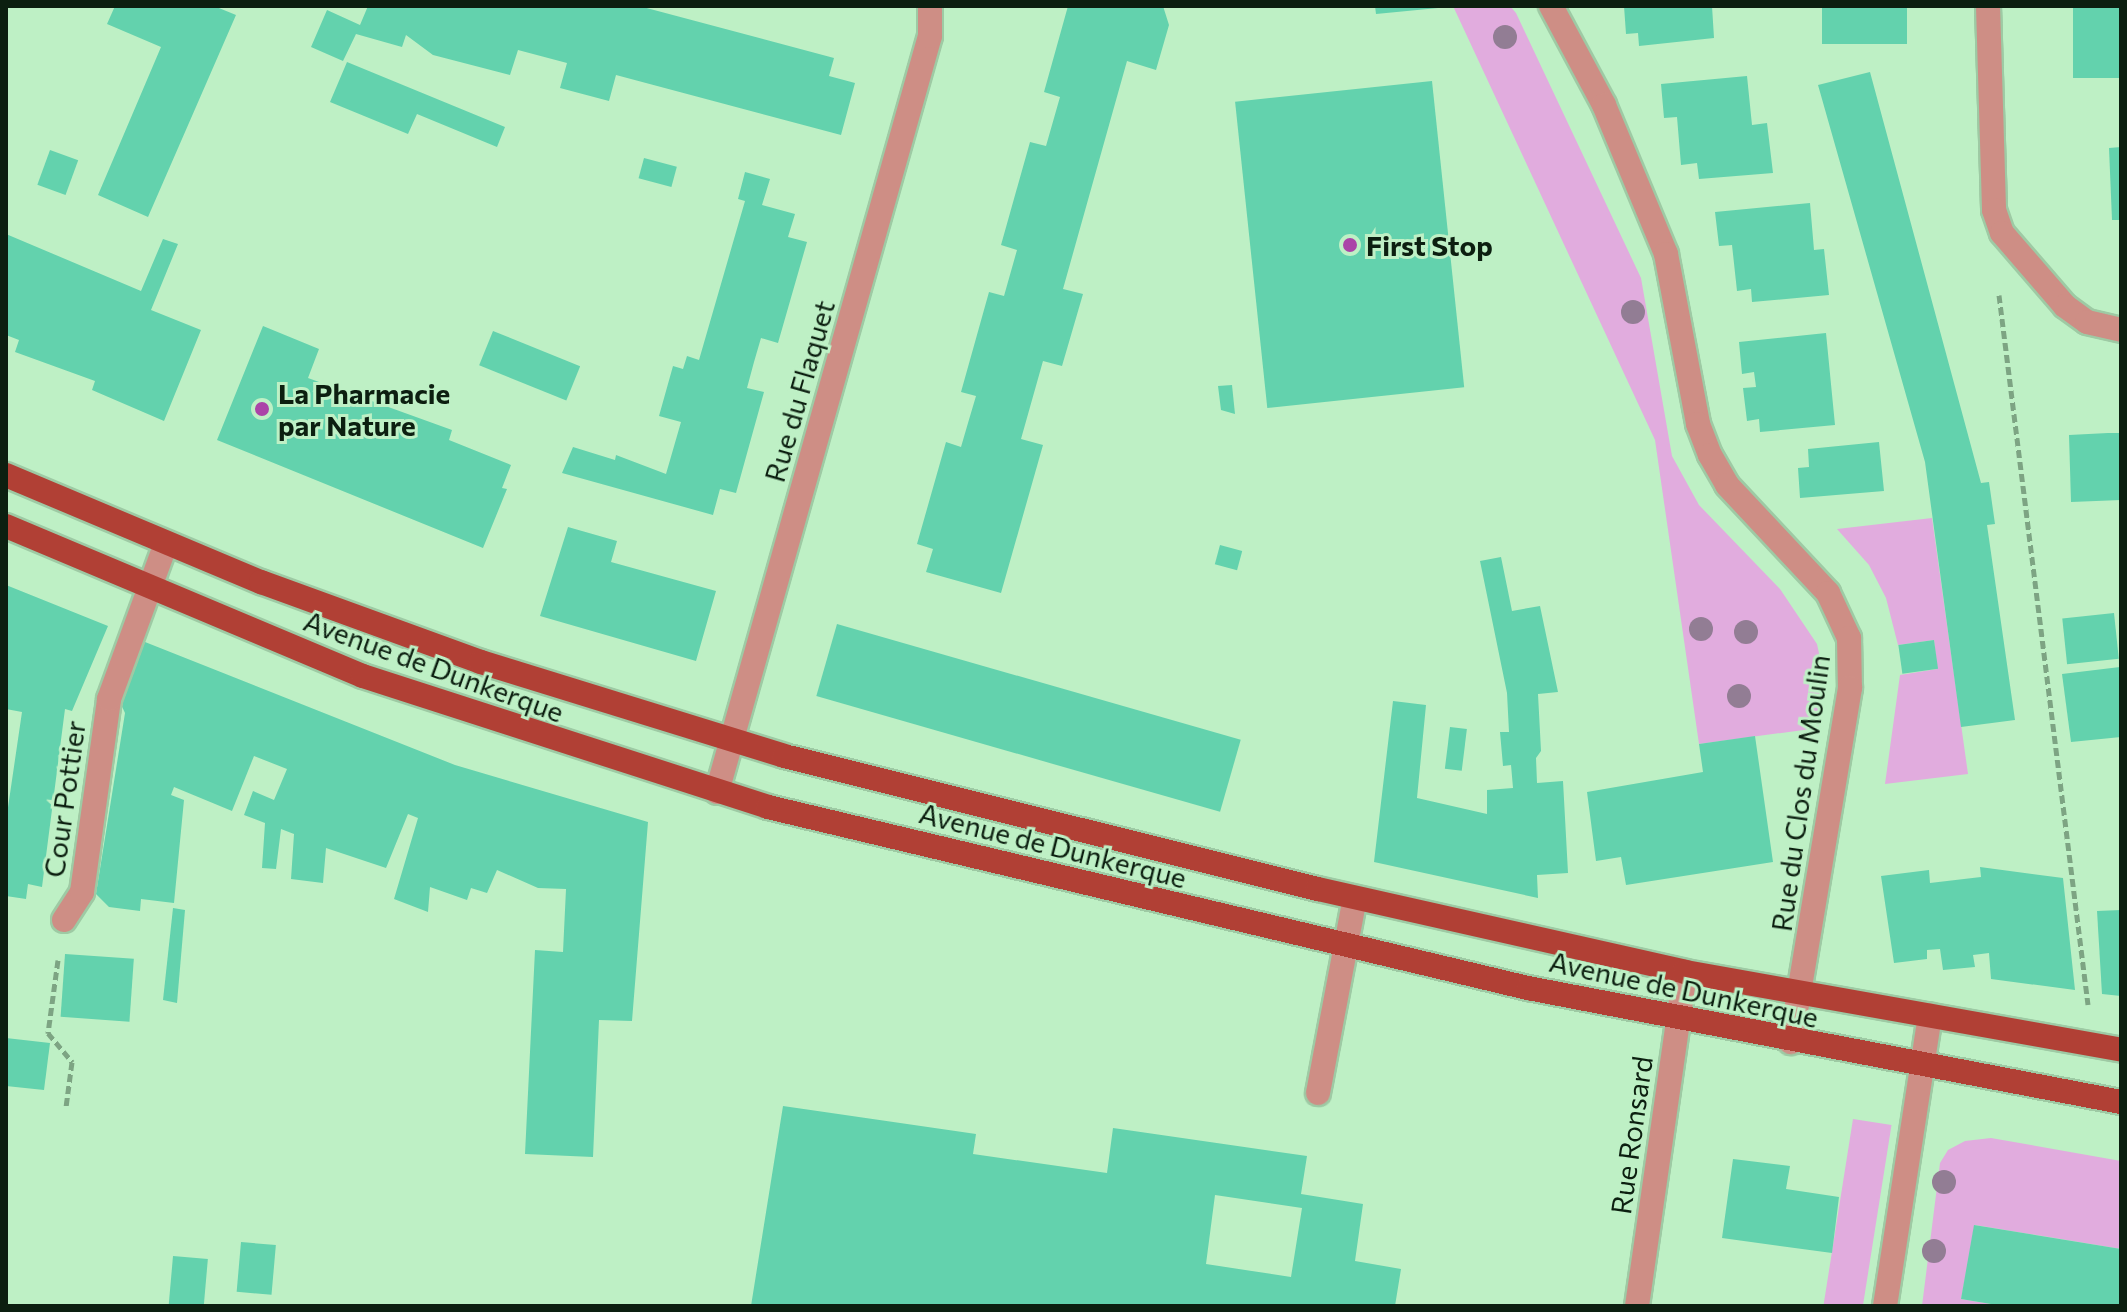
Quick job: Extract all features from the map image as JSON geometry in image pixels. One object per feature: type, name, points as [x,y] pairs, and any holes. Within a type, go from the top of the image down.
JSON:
[{"type":"main road","name":"Avenue de Dunkerque","points":[[6,475],[166,543],[481,662],[731,741],[1355,898],[1685,972],[2121,1050]]},
{"type":"main road","name":"Avenue de Dunkerque","points":[[6,526],[150,590],[363,676],[717,792],[1347,947],[1791,1042],[2121,1102]]},
{"type":"street","name":"Rue du Flaquet","points":[[717,792],[930,36],[930,6]]},
{"type":"street","name":"Rue du Clos du Moulin","points":[[1551,6],[1604,105],[1666,254],[1698,424],[1710,455],[1727,485],[1828,593],[1849,638],[1852,676],[1791,1042]]},
{"type":"street","points":[[1988,6],[1994,210],[2018,257],[2087,322],[2121,330]]},
{"type":"street","name":"Cour Pottier","points":[[64,920],[82,892],[109,699],[166,543]]},
{"type":"street","points":[[1318,1093],[1355,898]]},
{"type":"street","name":"Rue Ronsard","points":[[1637,1306],[1685,972]]},
{"type":"street","points":[[1885,1306],[1930,1015]]},
{"type":"path","points":[[1998,287],[2093,1045]]},
{"type":"path","name":"Cour Pottier","points":[[64,920],[48,1033],[72,1062],[66,1107]]},
{"type":"shaded area","points":[[1453,6],[1510,6],[1516,13],[1641,278],[1672,456],[1699,505],[1780,589],[1817,644],[1825,681],[1818,728],[1699,744],[1655,440]]},
{"type":"shaded area","points":[[1932,518],[1968,774],[1885,784],[1900,675],[1937,669],[1934,640],[1898,645],[1886,598],[1869,565],[1837,529]]},
{"type":"shaded area","points":[[1853,1119],[1892,1125],[1863,1306],[1823,1306]]},
{"type":"shaded area","points":[[1991,1138],[2121,1161],[2121,1249],[1975,1225],[1961,1299],[2003,1306],[1922,1306],[1940,1163],[1948,1150],[1965,1141]]},
{"type":"building","points":[[115,6],[214,6],[236,15],[148,217],[98,195],[161,47],[107,24]]},
{"type":"building","points":[[368,6],[639,6],[834,58],[829,76],[855,83],[841,135],[616,75],[609,101],[560,88],[567,63],[518,50],[510,75],[433,55],[406,35],[402,47],[356,34],[343,61],[311,47],[327,10],[360,25]]},
{"type":"building","points":[[1068,6],[1163,6],[1169,25],[1156,70],[1127,61],[1063,289],[1083,294],[1062,366],[1043,361],[1021,439],[1043,445],[1001,593],[926,572],[933,549],[917,544],[946,442],[961,447],[976,396],[961,392],[989,292],[1004,296],[1017,250],[1001,245],[1030,142],[1046,146],[1060,97],[1044,92]]},
{"type":"building","points":[[1375,6],[1438,6],[1438,8],[1376,14]]},
{"type":"building","points":[[1624,6],[1712,6],[1714,38],[1639,46],[1638,33],[1626,34]]},
{"type":"building","points":[[1822,6],[1907,6],[1907,44],[1822,44]]},
{"type":"building","points":[[2073,6],[2121,6],[2121,78],[2073,78]]},
{"type":"building","points":[[347,62],[505,127],[497,147],[417,114],[408,134],[330,102]]},
{"type":"building","points":[[1870,72],[1981,483],[1989,482],[1995,524],[1987,525],[2015,720],[1961,727],[1925,462],[1818,85]]},
{"type":"building","points":[[1747,76],[1752,125],[1767,123],[1773,173],[1699,179],[1697,163],[1681,165],[1677,117],[1664,118],[1661,84]]},
{"type":"building","name":"First Stop","points":[[1432,81],[1464,387],[1267,408],[1235,102]]},
{"type":"building","points":[[2121,147],[2121,220],[2112,220],[2109,148]]},
{"type":"building","points":[[50,150],[78,160],[66,195],[37,185]]},
{"type":"building","points":[[644,158],[677,167],[671,187],[639,178]]},
{"type":"building","points":[[745,172],[770,179],[762,205],[795,214],[788,237],[807,242],[778,343],[761,338],[754,362],[747,388],[764,392],[736,493],[720,489],[713,515],[562,473],[573,447],[615,460],[616,455],[666,474],[681,422],[659,416],[673,366],[683,369],[687,356],[699,360],[745,201],[738,199]]},
{"type":"building","points":[[1810,203],[1814,250],[1824,249],[1829,295],[1752,302],[1751,289],[1737,291],[1732,245],[1719,246],[1715,212]]},
{"type":"building","points":[[6,234],[141,291],[163,239],[178,244],[151,310],[201,330],[164,421],[92,390],[95,381],[15,352],[19,340],[6,335]]},
{"type":"building","points":[[263,326],[319,349],[308,378],[452,430],[449,440],[511,465],[502,488],[507,489],[483,548],[217,440]]},
{"type":"building","points":[[493,331],[580,366],[566,401],[479,365]]},
{"type":"building","points":[[1826,333],[1835,425],[1760,432],[1759,419],[1747,421],[1743,388],[1756,387],[1754,372],[1742,374],[1739,342]]},
{"type":"building","points":[[1232,385],[1235,414],[1221,410],[1218,386]]},
{"type":"building","points":[[2121,433],[2121,500],[2071,502],[2069,435]]},
{"type":"building","points":[[1879,442],[1884,491],[1800,498],[1798,468],[1809,467],[1808,449]]},
{"type":"building","points":[[568,527],[617,541],[611,562],[716,591],[696,661],[540,616]]},
{"type":"building","points":[[1220,545],[1242,551],[1237,570],[1215,564]]},
{"type":"building","points":[[1501,557],[1512,611],[1540,606],[1558,692],[1538,694],[1541,751],[1536,758],[1537,783],[1563,781],[1568,873],[1537,875],[1538,898],[1374,862],[1393,701],[1426,705],[1417,798],[1487,814],[1487,790],[1513,788],[1511,765],[1503,766],[1500,732],[1509,732],[1507,693],[1480,561]]},
{"type":"building","points":[[6,585],[108,626],[72,711],[65,709],[42,887],[28,884],[26,899],[6,896],[6,821],[22,712],[6,709]]},
{"type":"building","points":[[2114,613],[2119,659],[2067,664],[2062,618]]},
{"type":"building","points":[[837,624],[1241,740],[1220,812],[816,696]]},
{"type":"building","points":[[1934,640],[1938,669],[1902,674],[1898,645]]},
{"type":"building","points":[[145,642],[455,765],[648,822],[632,1021],[599,1020],[593,1157],[525,1154],[535,950],[563,952],[566,889],[538,888],[497,870],[487,893],[471,888],[467,900],[430,887],[428,912],[394,899],[418,818],[408,814],[386,868],[326,848],[323,883],[291,879],[294,834],[281,829],[276,869],[262,868],[265,823],[244,815],[253,791],[274,800],[287,769],[254,756],[232,811],[174,787],[171,795],[184,800],[174,903],[141,899],[140,911],[109,907],[96,894],[125,713],[119,700]]},
{"type":"building","points":[[2120,667],[2121,737],[2071,742],[2062,674]]},
{"type":"building","points":[[1450,727],[1467,729],[1462,771],[1445,769]]},
{"type":"building","points":[[1755,736],[1773,862],[1626,885],[1621,857],[1596,861],[1587,792],[1703,772],[1699,744]]},
{"type":"building","points":[[1980,867],[2063,878],[2075,990],[1991,979],[1989,953],[1973,955],[1975,967],[1943,970],[1940,949],[1927,950],[1927,959],[1894,963],[1881,876],[1929,870],[1930,883],[1981,877]]},
{"type":"building","points":[[173,908],[185,910],[177,1003],[163,1000]]},
{"type":"building","points":[[2121,910],[2121,996],[2102,994],[2097,911]]},
{"type":"building","points":[[65,954],[134,959],[129,1022],[61,1017]]},
{"type":"building","points":[[6,1038],[50,1043],[44,1090],[6,1086]]},
{"type":"building","points":[[783,1106],[976,1134],[973,1154],[1107,1173],[1113,1128],[1307,1156],[1301,1194],[1363,1204],[1355,1261],[1401,1269],[1395,1306],[751,1306]],"holes":[[[1215,1195],[1302,1208],[1291,1277],[1206,1264]]]},
{"type":"building","points":[[1733,1159],[1790,1166],[1786,1189],[1839,1197],[1832,1253],[1722,1238]]},
{"type":"building","points":[[1974,1225],[2121,1249],[2121,1306],[2003,1306],[1961,1299]]},
{"type":"building","points":[[241,1242],[276,1245],[272,1295],[237,1292]]},
{"type":"building","points":[[173,1256],[208,1259],[204,1306],[169,1306]]},
{"type":"place","name":"First Stop","points":[[1350,245]]},
{"type":"place","name":"La Pharmacie par Nature","points":[[262,409]]}]
